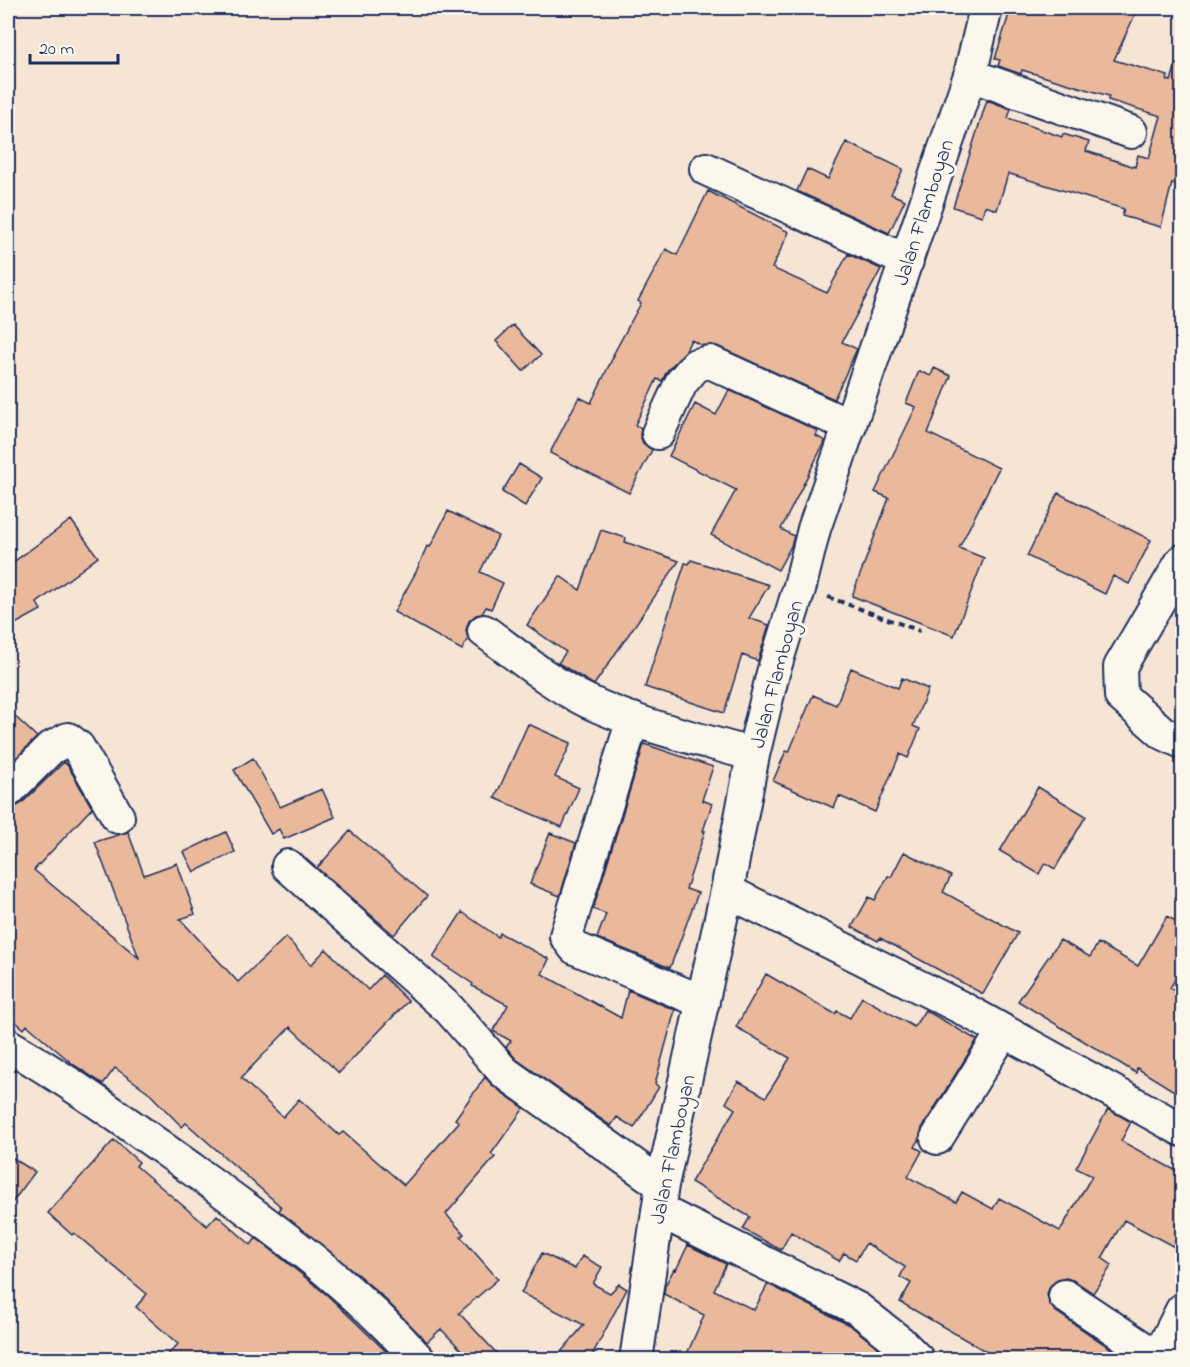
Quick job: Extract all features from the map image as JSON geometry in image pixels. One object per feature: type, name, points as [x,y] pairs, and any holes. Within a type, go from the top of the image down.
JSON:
[{"type":"street","name":"Jalan Flamboyan","points":[[636,1359],[660,1198],[727,891],[753,755],[773,673],[800,586],[814,529],[970,75],[986,8]]},
{"type":"street","points":[[970,75],[1131,132]]},
{"type":"street","points":[[706,169],[907,261]]},
{"type":"street","points":[[658,433],[681,383],[696,365],[710,362],[850,426]]},
{"type":"street","points":[[1182,561],[1120,667],[1121,696],[1163,733],[1182,742]]},
{"type":"street","points":[[484,632],[564,688],[587,700],[633,719],[753,755]]},
{"type":"street","points":[[633,719],[566,936],[575,948],[703,1002]]},
{"type":"street","points":[[8,791],[51,748],[68,739],[78,747],[117,817]]},
{"type":"street","points":[[288,866],[449,1009],[504,1072],[660,1198],[858,1308],[918,1359]]},
{"type":"street","points":[[727,891],[962,1008],[1182,1130]]},
{"type":"street","points":[[937,1138],[1003,1032]]},
{"type":"street","points":[[8,1045],[126,1122],[268,1223],[365,1302],[419,1359]]},
{"type":"street","points":[[1065,1296],[1157,1359],[1182,1310]]},
{"type":"path","points":[[800,586],[920,631]]},
{"type":"building","points":[[1011,8],[1138,8],[1114,60],[1168,76],[1167,80],[1171,81],[1176,64],[1182,65],[1182,190],[1172,183],[1161,227],[1122,216],[1124,209],[1010,174],[1008,174],[997,210],[985,206],[982,216],[953,207],[987,100],[1011,109],[1008,118],[1062,137],[1063,134],[1089,142],[1086,151],[1135,167],[1138,155],[1149,158],[1161,116],[1108,100],[1109,96],[1022,70],[1021,74],[998,66],[1000,60],[995,59]]},
{"type":"building","points":[[846,142],[903,169],[891,194],[905,200],[889,233],[797,191],[807,169],[828,179]]},
{"type":"building","points":[[708,191],[789,232],[772,268],[827,293],[848,254],[881,269],[842,342],[857,349],[834,399],[717,346],[701,345],[691,340],[685,352],[667,371],[662,381],[657,379],[635,425],[641,428],[640,435],[643,443],[652,450],[629,493],[550,453],[579,397],[591,403],[641,303],[638,301],[666,249],[677,255]]},
{"type":"building","points":[[513,325],[541,355],[523,371],[496,341]]},
{"type":"building","points":[[934,368],[951,376],[928,433],[999,468],[959,548],[984,558],[954,636],[852,596],[889,498],[875,492],[916,407],[906,403],[919,371],[931,376]]},
{"type":"building","points":[[729,390],[818,431],[816,436],[825,441],[781,529],[794,536],[778,570],[711,535],[736,490],[669,456],[695,404],[716,415]]},
{"type":"building","points":[[519,464],[542,478],[525,506],[502,492]]},
{"type":"building","points":[[1058,493],[1151,540],[1129,584],[1113,576],[1105,594],[1027,556]]},
{"type":"building","points":[[448,511],[498,536],[480,572],[503,583],[491,609],[486,607],[482,614],[476,615],[469,621],[466,630],[468,639],[462,650],[394,612],[427,546],[430,547]]},
{"type":"building","points":[[71,520],[98,557],[37,603],[41,610],[8,628],[8,566]]},
{"type":"building","points":[[601,530],[626,538],[625,542],[679,561],[594,685],[558,663],[566,652],[527,625],[560,576],[580,590]]},
{"type":"building","points":[[691,560],[769,585],[749,618],[769,625],[758,661],[742,655],[724,713],[645,687],[685,563],[689,564]]},
{"type":"building","points":[[851,668],[898,688],[902,678],[928,689],[913,726],[920,729],[908,758],[900,754],[875,812],[839,796],[834,808],[773,781],[786,751],[789,752],[813,695],[836,705]]},
{"type":"building","points":[[8,710],[37,737],[8,766]]},
{"type":"building","points":[[528,724],[571,743],[555,777],[579,788],[562,827],[495,798]]},
{"type":"building","points":[[644,744],[713,767],[702,800],[712,804],[686,889],[698,893],[670,968],[597,938],[606,914],[593,909]]},
{"type":"building","points":[[253,758],[280,807],[322,789],[335,817],[284,839],[279,829],[271,834],[234,770]]},
{"type":"building","points":[[64,762],[92,808],[34,870],[139,958],[95,842],[128,832],[144,875],[177,863],[195,914],[180,919],[238,982],[286,937],[311,965],[326,949],[368,990],[382,975],[408,1001],[339,1073],[290,1027],[241,1078],[283,1117],[299,1099],[339,1135],[343,1132],[404,1185],[459,1122],[455,1119],[485,1077],[493,1086],[524,1108],[491,1154],[495,1157],[446,1214],[464,1234],[461,1237],[498,1279],[459,1313],[502,1359],[470,1359],[441,1329],[427,1342],[379,1293],[279,1211],[281,1207],[278,1204],[186,1123],[182,1127],[147,1091],[115,1068],[103,1084],[74,1065],[27,1025],[24,1029],[8,1015],[8,808],[21,804]]},
{"type":"building","points":[[1038,787],[1086,816],[1055,869],[1045,863],[1039,874],[1000,851]]},
{"type":"building","points":[[350,831],[427,896],[394,935],[317,868]]},
{"type":"building","points":[[226,832],[235,852],[194,872],[184,852]]},
{"type":"building","points":[[550,833],[576,843],[560,896],[530,884]]},
{"type":"building","points":[[904,852],[951,876],[943,892],[1018,933],[983,994],[880,938],[878,941],[852,927],[869,897],[875,900],[888,876],[891,877]]},
{"type":"building","points":[[462,912],[498,937],[500,933],[549,959],[542,974],[621,1018],[628,990],[675,1010],[655,1084],[659,1087],[634,1128],[617,1117],[611,1126],[516,1059],[506,1047],[511,1041],[493,1031],[508,1005],[472,986],[473,984],[433,957]]},
{"type":"building","points":[[1167,916],[1182,925],[1182,967],[1170,988],[1182,995],[1182,1096],[1137,1068],[1136,1073],[1018,1001],[1060,940],[1090,957],[1098,943],[1138,966]]},
{"type":"building","points":[[766,974],[835,1014],[837,1011],[850,1018],[862,997],[914,1027],[925,1010],[977,1040],[922,1128],[915,1147],[922,1151],[908,1177],[956,1202],[962,1192],[993,1209],[999,1198],[1060,1231],[1092,1176],[1076,1168],[1108,1109],[1131,1122],[1121,1141],[1182,1174],[1182,1251],[1124,1220],[1102,1258],[1112,1265],[1093,1293],[1066,1278],[1057,1280],[1050,1286],[1047,1294],[1049,1303],[1055,1311],[1126,1359],[999,1359],[900,1302],[911,1283],[900,1277],[905,1267],[866,1243],[856,1260],[844,1253],[839,1261],[791,1232],[781,1250],[743,1229],[750,1217],[691,1182],[735,1109],[726,1103],[738,1081],[766,1097],[790,1058],[736,1027]]},
{"type":"building","points":[[114,1140],[139,1162],[136,1166],[207,1226],[217,1215],[251,1245],[256,1238],[327,1295],[394,1359],[164,1359],[178,1344],[136,1307],[147,1294],[74,1233],[72,1235],[48,1213]]},
{"type":"building","points":[[8,1155],[35,1172],[8,1208]]},
{"type":"building","points":[[688,1245],[726,1264],[714,1290],[754,1310],[768,1284],[851,1326],[892,1359],[702,1359],[687,1354],[704,1315],[664,1294],[665,1286]]},
{"type":"building","points":[[542,1253],[575,1269],[582,1256],[602,1267],[593,1284],[610,1293],[619,1284],[627,1289],[590,1359],[555,1359],[584,1325],[521,1293]]}]
